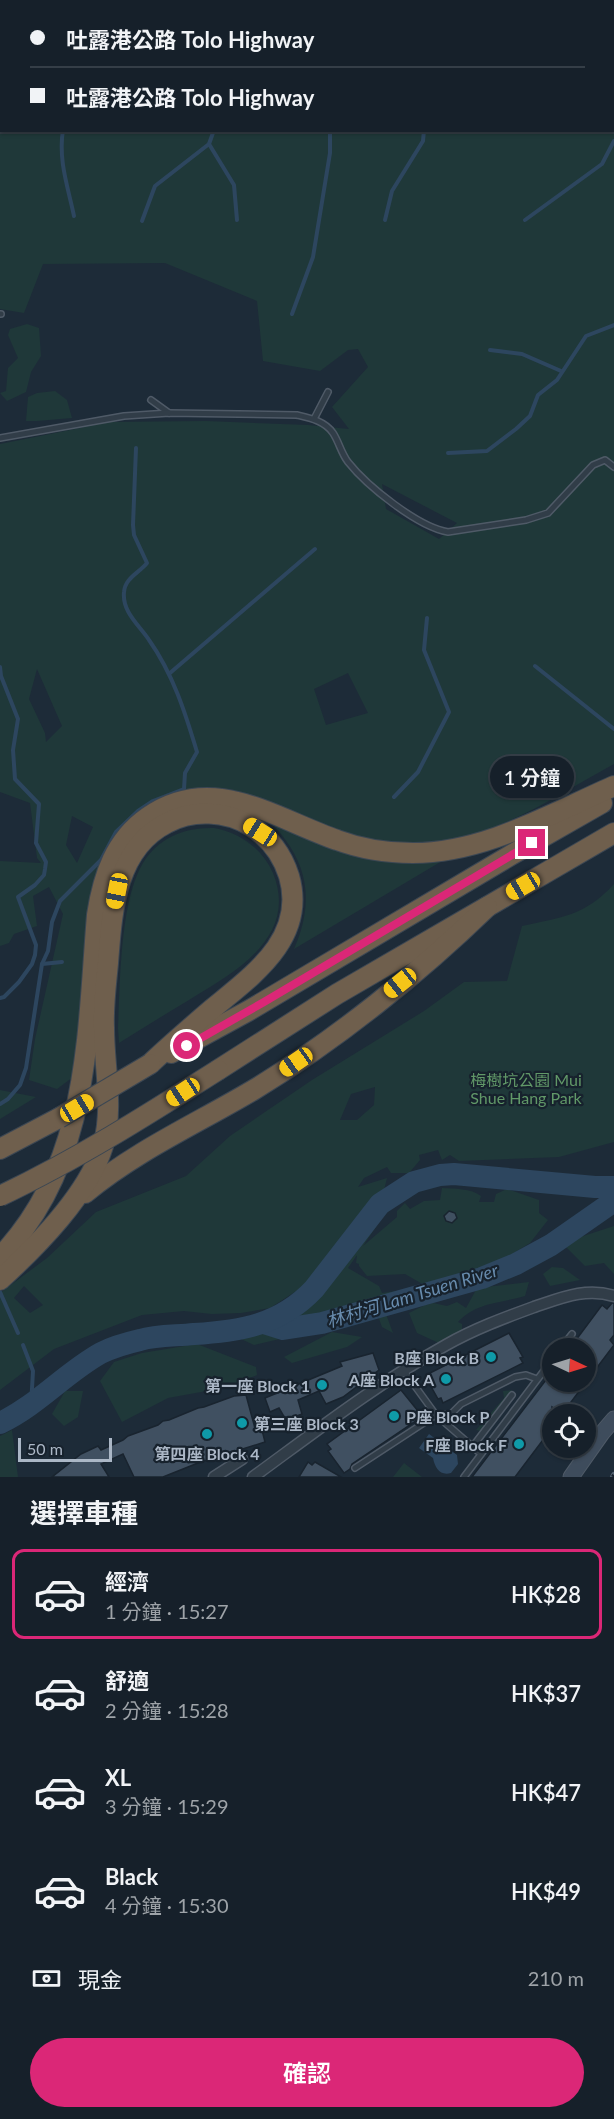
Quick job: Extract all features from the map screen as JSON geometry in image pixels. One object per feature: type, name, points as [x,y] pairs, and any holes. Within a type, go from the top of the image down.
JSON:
[{"type":"highway","points":[[0,1257],[43,1201],[70,1137],[84,1071],[98,915],[105,879],[117,849],[143,820],[168,806],[186,800],[205,797],[224,798],[243,803],[349,844],[391,852],[434,852],[470,846],[493,838],[614,786]]},
{"type":"highway","points":[[0,1149],[59,1118],[150,1064],[197,1032],[614,796]]},
{"type":"highway","points":[[0,1280],[39,1243],[69,1206],[99,1158],[109,1106],[104,1028],[111,933],[120,881],[132,854],[145,837],[156,829],[179,818],[211,814],[232,818],[246,824],[271,842],[279,853],[291,882],[292,910],[284,936],[269,959],[197,1032]]},
{"type":"highway","points":[[0,1196],[138,1120],[336,994],[614,833]]},
{"type":"highway","points":[[69,1206],[125,1163],[257,1088],[348,1025],[452,941],[487,907]]},
{"type":"main road","points":[[572,1477],[602,1432],[614,1419]]},
{"type":"street","points":[[253,1477],[353,1405],[447,1344],[502,1319],[572,1294],[592,1292],[614,1296]]},
{"type":"street","points":[[214,1477],[242,1459]]},
{"type":"lane","points":[[314,419],[328,392]]},
{"type":"lane","points":[[151,400],[169,413]]},
{"type":"lane","points":[[0,438],[124,416],[169,413],[297,415],[314,419],[333,432],[348,462],[372,488],[388,501],[418,520],[440,531],[448,532],[526,520],[548,513],[593,465],[605,460],[614,466]]},
{"type":"lane","points":[[569,1338],[572,1334]]},
{"type":"lane","points":[[404,1371],[436,1415],[481,1454]]},
{"type":"lane","points":[[464,1477],[542,1373]]},
{"type":"lane","points":[[355,1468],[436,1415],[451,1414],[461,1404],[515,1377],[526,1375],[537,1379]]},
{"type":"lane","points":[[473,1446],[513,1395]]},
{"type":"green space","points":[[0,132],[614,132],[614,764],[527,813],[504,823],[457,839],[432,843],[406,844],[359,836],[228,789],[199,788],[179,791],[145,806],[126,822],[111,841],[101,863],[89,912],[73,1077],[57,1089],[29,1080],[35,1039],[63,914],[49,887],[33,896],[37,926],[14,934],[9,943],[0,946],[0,861],[41,863],[37,858],[30,803],[0,792],[0,444],[110,422],[206,421],[349,429],[332,407],[368,367],[358,349],[348,350],[320,371],[263,361],[257,301],[165,263],[43,264],[24,313],[0,309]],"holes":[[[382,484],[457,523],[439,539],[386,509]],[[37,669],[62,726],[46,742],[45,733],[29,699]],[[348,673],[368,713],[326,725],[314,689]],[[72,816],[93,827],[77,863],[66,845]]]},
{"type":"green space","points":[[27,324],[39,328],[41,356],[31,372],[26,392],[7,401],[0,393],[6,391],[8,368],[18,358],[8,335],[10,329]]},
{"type":"green space","points":[[55,391],[67,400],[72,418],[26,421],[28,397],[37,393]]},
{"type":"green space","points":[[273,825],[348,854],[415,863],[442,861],[294,949],[304,915],[306,898],[304,883],[301,868],[294,853]]},
{"type":"green space","points":[[214,828],[224,830],[249,843],[263,856],[273,873],[279,896],[277,916],[270,934],[258,950],[225,978],[119,1043],[123,943],[135,879],[149,854],[164,841],[183,832]]},
{"type":"green space","name":"梅樹坑公園 Mui Shue Hang Park","points":[[614,884],[614,1142],[559,1157],[459,1161],[450,1155],[442,1160],[438,1150],[419,1155],[420,1160],[409,1173],[391,1173],[387,1167],[364,1178],[358,1187],[387,1178],[383,1194],[347,1230],[328,1260],[304,1286],[270,1308],[241,1313],[212,1314],[184,1311],[142,1315],[54,1349],[0,1390],[0,1293],[47,1258],[96,1212],[186,1176],[230,1136],[312,1080],[424,1011],[464,982],[507,981],[522,926],[572,914],[603,895]],"holes":[[[375,1087],[374,1105],[357,1120],[340,1120],[351,1094]],[[24,1286],[43,1305],[30,1313],[14,1298]]]},
{"type":"green space","points":[[0,1090],[36,1097],[0,1119]]},
{"type":"green space","points":[[442,1188],[472,1192],[481,1196],[479,1202],[494,1202],[496,1194],[507,1189],[539,1200],[539,1213],[548,1220],[530,1243],[507,1257],[457,1278],[426,1286],[405,1274],[367,1276],[356,1263],[357,1255],[348,1268],[379,1286],[382,1293],[417,1288],[426,1305],[433,1303],[447,1306],[457,1302],[466,1308],[477,1288],[529,1282],[525,1296],[473,1310],[458,1322],[462,1324],[462,1330],[441,1344],[417,1333],[409,1313],[425,1305],[386,1314],[393,1333],[382,1327],[378,1316],[254,1345],[241,1339],[282,1322],[306,1307],[376,1215],[391,1205],[363,1246],[397,1217],[397,1211],[405,1203],[410,1209],[424,1201],[440,1200]]},
{"type":"green space","points":[[614,1226],[614,1274],[604,1263],[585,1266],[562,1243]]},
{"type":"green space","points":[[552,1267],[563,1268],[580,1280],[550,1286],[543,1274]]},
{"type":"green space","points":[[332,1332],[362,1337],[347,1347],[292,1363],[284,1357]]},
{"type":"green space","points":[[197,1344],[256,1367],[257,1375],[223,1388],[168,1398],[122,1422],[100,1381],[114,1362],[142,1353]]},
{"type":"green space","points":[[512,1390],[498,1412],[481,1431],[476,1430],[504,1398],[503,1391]]},
{"type":"green space","points":[[65,1391],[83,1391],[78,1417],[64,1426],[52,1414]]},
{"type":"green space","points":[[12,1430],[18,1477],[0,1477],[0,1436]]},
{"type":"green space","points":[[404,1463],[422,1477],[393,1477]]},
{"type":"water","points":[[429,1434],[457,1455],[458,1464],[451,1473],[447,1474],[439,1470],[433,1458],[419,1448]]},
{"type":"building","points":[[498,1074],[504,1077],[504,1083],[499,1086],[494,1084],[493,1077]]},
{"type":"building","points":[[449,1211],[455,1213],[457,1218],[452,1223],[446,1221],[444,1216]]},
{"type":"building","points":[[614,1303],[614,1335],[610,1340],[614,1345],[596,1369],[596,1338],[577,1338],[602,1305],[607,1309]]},
{"type":"building","points":[[509,1333],[523,1357],[520,1358],[523,1363],[443,1403],[441,1398],[438,1399],[428,1381],[430,1380],[428,1374]]},
{"type":"building","points":[[373,1353],[379,1370],[343,1397],[326,1404],[319,1391],[298,1400],[302,1414],[286,1420],[279,1408],[270,1412],[265,1398],[342,1366],[340,1362]]},
{"type":"building","points":[[542,1385],[542,1392],[579,1392],[570,1404],[542,1404],[542,1441],[515,1477],[472,1477]]},
{"type":"building","points":[[401,1390],[418,1411],[416,1413],[420,1418],[352,1464],[350,1469],[344,1473],[328,1451],[331,1449],[327,1444]]},
{"type":"building","points":[[246,1395],[256,1432],[262,1430],[265,1442],[198,1463],[163,1477],[134,1477],[123,1454],[101,1464],[109,1477],[52,1477],[81,1454],[98,1446],[101,1450],[163,1421],[234,1396]]},
{"type":"building","points":[[308,1462],[312,1465],[315,1462],[341,1477],[299,1477]]},
{"type":"waterway","points":[[63,132],[63,163],[74,216]]},
{"type":"waterway","points":[[213,132],[209,144],[234,185],[237,220]]},
{"type":"waterway","points":[[292,314],[313,257],[330,153],[330,132]]},
{"type":"waterway","points":[[385,220],[392,191],[423,141],[424,132]]},
{"type":"waterway","points":[[525,220],[602,164],[614,141]]},
{"type":"waterway","points":[[142,221],[155,186],[209,144]]},
{"type":"waterway","points":[[448,453],[487,451],[516,429],[530,416],[538,395],[557,380],[586,336],[614,325]]},
{"type":"waterway","points":[[490,350],[522,354],[561,371]]},
{"type":"waterway","points":[[0,1104],[8,1099],[20,1085],[26,1068],[42,964],[48,951],[52,922],[60,901],[101,860],[116,832],[138,811],[153,801],[184,789],[185,773],[197,752],[172,680],[149,640],[128,612],[124,599],[127,583],[147,563],[134,535],[133,525],[136,448]]},
{"type":"waterway","points":[[170,673],[315,549]]},
{"type":"waterway","points":[[394,797],[418,772],[449,712],[424,650],[427,618]]},
{"type":"waterway","points":[[535,666],[614,729]]},
{"type":"waterway","points":[[0,667],[1,676],[18,719],[13,750],[15,779],[39,804],[36,843],[46,862],[44,875],[35,885],[18,897],[36,945],[32,964],[19,982],[4,997],[0,998]]},
{"type":"waterway","points":[[42,964],[62,962]]},
{"type":"waterway","name":"林村河 Lam Tsuen River","points":[[0,1423],[27,1407],[88,1361],[110,1349],[153,1337],[244,1328],[288,1311],[314,1289],[380,1204],[414,1182],[454,1174],[614,1187]]},
{"type":"waterway","name":"林村河 Lam Tsuen River","points":[[264,1323],[283,1329],[322,1323],[482,1278],[516,1264],[551,1245],[614,1201]]},
{"type":"waterway","points":[[0,1292],[18,1333]]},
{"type":"waterway","points":[[23,1345],[33,1371],[31,1406]]},
{"type":"place","name":"B座 Block B","points":[[491,1357]]},
{"type":"place","name":"A座 Block A","points":[[446,1379]]},
{"type":"place","name":"第一座 Block 1","points":[[322,1385]]},
{"type":"place","name":"P座 Block P","points":[[394,1416]]},
{"type":"place","name":"第三座 Block 3","points":[[242,1423]]},
{"type":"place","name":"第四座 Block 4","points":[[207,1434]]},
{"type":"place","name":"F座 Block F","points":[[519,1444]]},
{"type":"route","points":[[187,1046],[532,843]]}]
